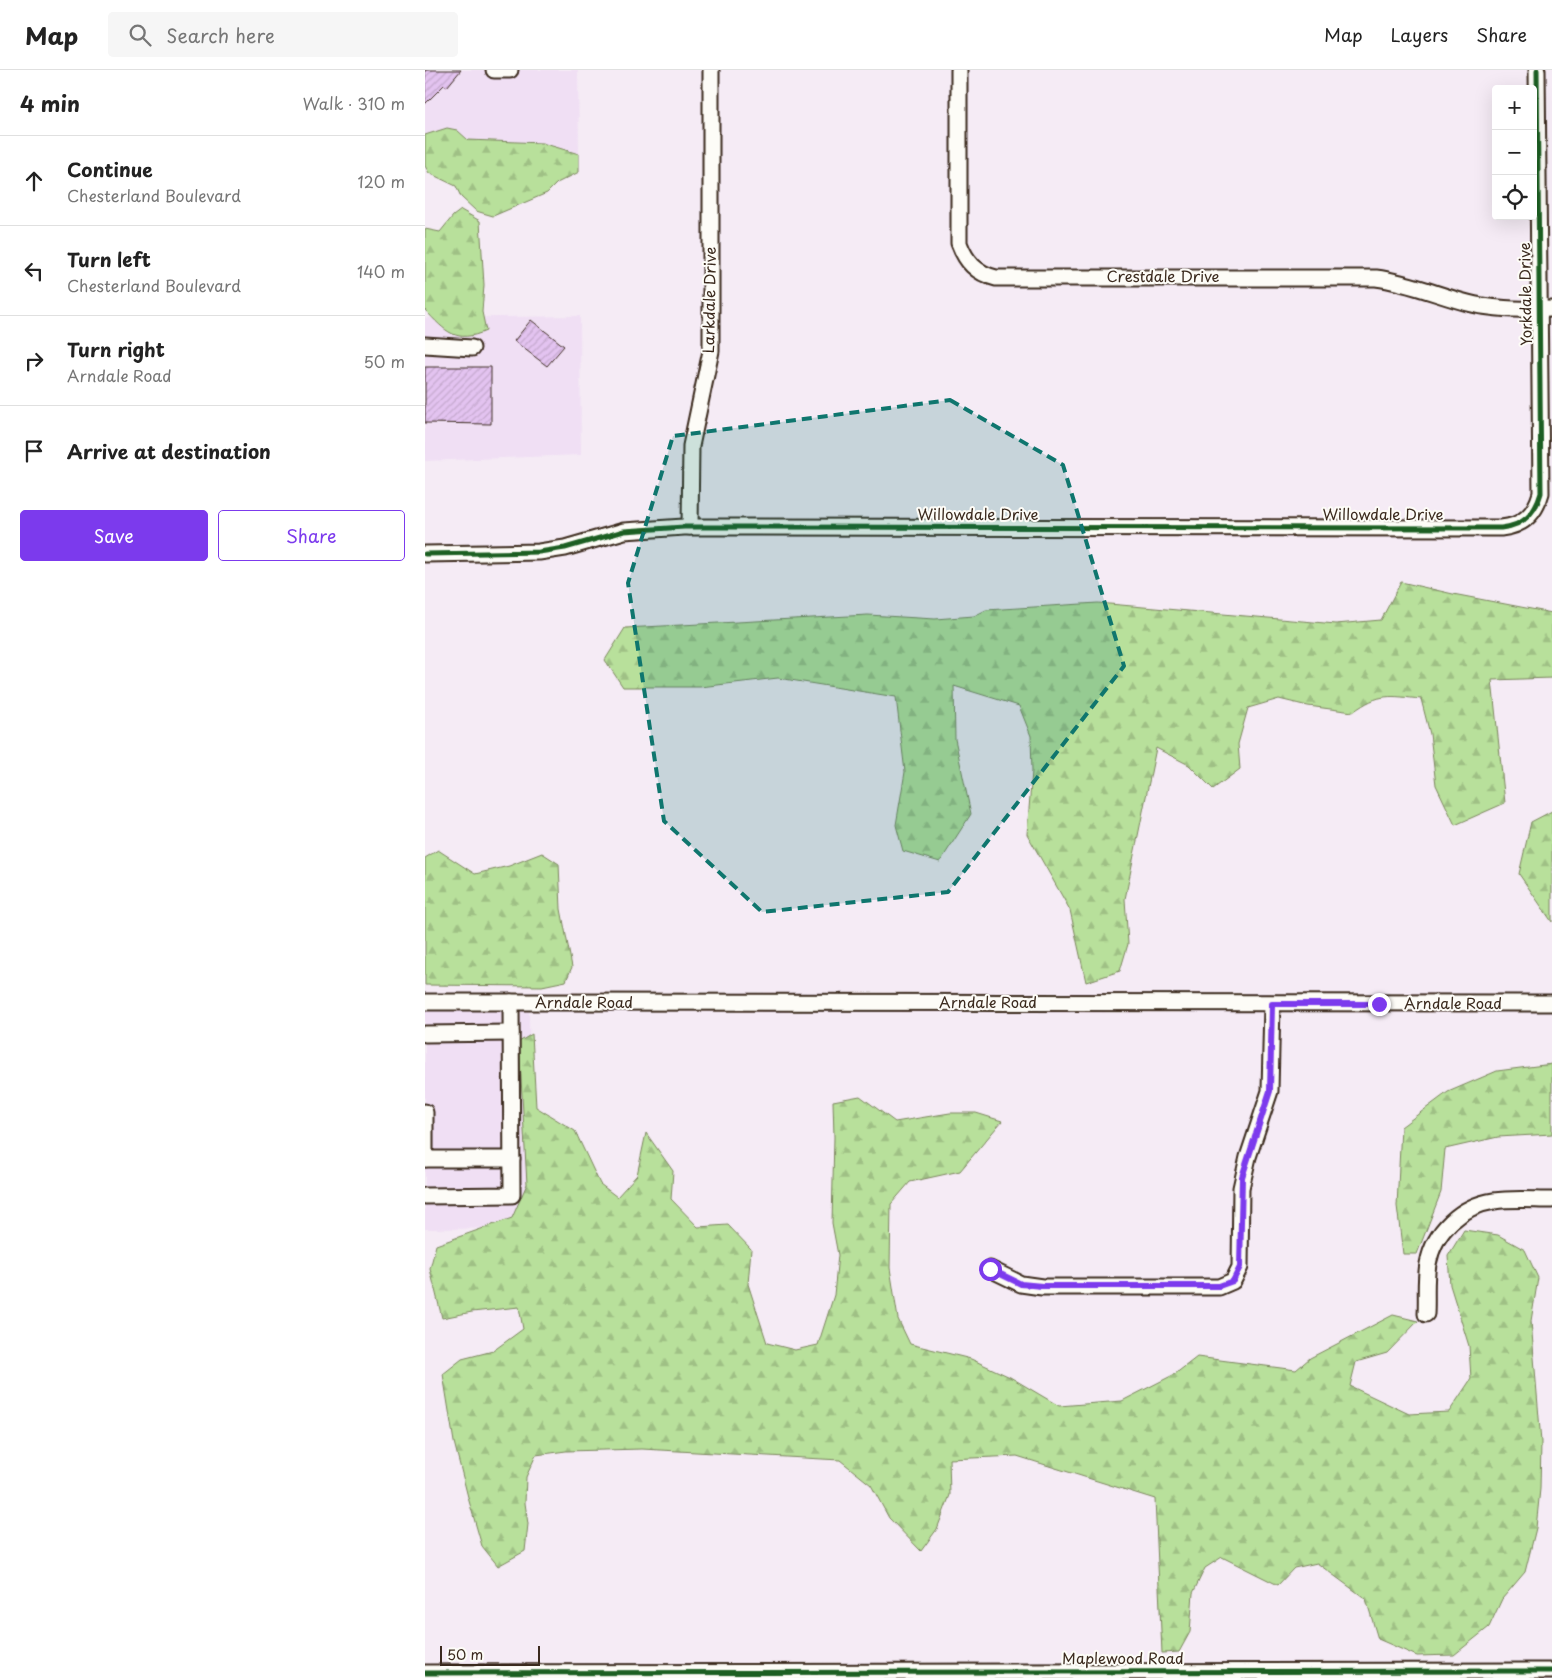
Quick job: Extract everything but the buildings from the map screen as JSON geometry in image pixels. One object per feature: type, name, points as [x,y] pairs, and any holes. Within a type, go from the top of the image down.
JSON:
[{"type":"street","points":[[494,70],[510,70]]},
{"type":"street","name":"Larkdale Drive","points":[[691,528],[691,446],[711,351],[711,70]]},
{"type":"street","name":"Crestdale Drive","points":[[959,70],[959,243],[966,260],[975,269],[986,275],[996,278],[1376,278],[1407,283],[1475,305],[1546,310]]},
{"type":"street","name":"Yorkdale Drive","points":[[1531,515],[1538,505],[1541,493],[1546,310],[1537,70]]},
{"type":"street","points":[[425,345],[472,348]]},
{"type":"street","name":"Willowdale Drive","points":[[425,554],[539,552],[565,548],[624,531],[691,528],[1501,528],[1516,526],[1531,515]]},
{"type":"street","name":"Arndale Road","points":[[425,1002],[1552,1004]]},
{"type":"street","points":[[425,1196],[513,1195],[511,1002]]},
{"type":"street","points":[[990,1269],[1021,1284],[1042,1286],[1219,1286],[1233,1281],[1240,1267],[1242,1177],[1270,1091],[1272,1004]]},
{"type":"street","points":[[425,1034],[511,1033]]},
{"type":"street","points":[[425,1112],[425,1159],[512,1159]]},
{"type":"street","points":[[1427,1314],[1427,1266],[1431,1252],[1440,1234],[1453,1219],[1473,1207],[1494,1200],[1552,1200]]},
{"type":"street","name":"Maplewood Road","points":[[425,1673],[1552,1671]]},
{"type":"highlighted area","points":[[950,400],[1063,465],[1124,666],[948,892],[762,912],[664,821],[628,583],[673,436]]},
{"type":"shaded area","points":[[425,70],[578,70],[579,154],[542,143],[468,140],[457,130],[447,128],[425,135]]},
{"type":"shaded area","points":[[580,316],[581,455],[425,461],[425,318]]},
{"type":"shaded area","points":[[425,1011],[529,1011],[531,1228],[425,1229]]},
{"type":"green space","points":[[447,128],[457,130],[468,140],[542,143],[579,154],[579,172],[557,183],[547,193],[493,216],[476,211],[461,197],[456,186],[429,173],[425,166],[425,135]]},
{"type":"green space","points":[[461,210],[480,221],[484,285],[482,312],[486,331],[467,336],[452,334],[425,310],[425,229],[440,232],[453,216]]},
{"type":"green space","points":[[1401,582],[1552,613],[1552,678],[1492,680],[1505,803],[1455,825],[1436,785],[1430,734],[1421,699],[1401,697],[1378,698],[1353,712],[1308,706],[1279,699],[1248,708],[1238,744],[1240,769],[1213,789],[1189,765],[1156,748],[1125,899],[1128,944],[1120,971],[1086,982],[1070,910],[1027,834],[1032,771],[1031,736],[1019,706],[954,686],[955,739],[971,814],[940,862],[903,851],[896,825],[905,772],[896,697],[778,678],[700,687],[623,687],[605,660],[625,628],[868,615],[935,619],[974,616],[986,610],[1098,603],[1336,624],[1381,620]]},
{"type":"green space","points":[[1552,811],[1552,922],[1519,874],[1531,822]]},
{"type":"green space","points":[[438,850],[475,874],[509,866],[542,853],[559,864],[561,909],[572,967],[566,981],[542,986],[425,985],[425,858]]},
{"type":"green space","points":[[532,1034],[536,1107],[575,1131],[600,1184],[617,1197],[637,1175],[646,1133],[673,1171],[671,1199],[698,1227],[728,1225],[751,1249],[748,1284],[767,1343],[795,1350],[818,1345],[834,1295],[838,1255],[832,1223],[833,1101],[860,1096],[895,1122],[950,1113],[976,1113],[1002,1121],[960,1171],[910,1182],[891,1204],[890,1268],[898,1319],[910,1344],[971,1359],[1010,1377],[1059,1406],[1122,1401],[1175,1374],[1197,1357],[1296,1370],[1310,1358],[1393,1315],[1418,1321],[1387,1353],[1356,1362],[1350,1386],[1409,1414],[1449,1412],[1471,1379],[1469,1346],[1450,1285],[1448,1256],[1464,1230],[1498,1235],[1525,1250],[1538,1278],[1531,1321],[1541,1442],[1540,1489],[1536,1528],[1525,1572],[1502,1599],[1489,1627],[1454,1655],[1417,1656],[1378,1639],[1366,1599],[1317,1563],[1294,1568],[1278,1585],[1222,1557],[1205,1568],[1193,1593],[1190,1632],[1179,1652],[1162,1653],[1155,1499],[1017,1456],[949,1459],[950,1495],[937,1529],[921,1551],[889,1518],[871,1485],[840,1460],[642,1449],[566,1451],[536,1455],[526,1477],[525,1503],[528,1524],[525,1551],[498,1566],[482,1546],[469,1501],[454,1442],[443,1374],[462,1359],[493,1351],[523,1329],[519,1307],[472,1312],[442,1318],[430,1269],[436,1245],[512,1218],[527,1184],[519,1042]]},
{"type":"green space","points":[[1552,1064],[1552,1134],[1498,1137],[1445,1149],[1441,1192],[1417,1254],[1403,1254],[1397,1206],[1401,1127],[1448,1092],[1497,1071]]},
{"type":"cycle path","points":[[425,554],[539,552],[565,548],[624,531],[684,527],[1501,528],[1516,525],[1532,513],[1541,493],[1537,70]]},
{"type":"cycle path","points":[[425,1673],[1552,1671]]},
{"type":"route","points":[[990,1269],[1005,1278],[1021,1284],[1042,1286],[1219,1286],[1233,1281],[1240,1267],[1242,1177],[1269,1099],[1272,1004],[1379,1004]]}]
